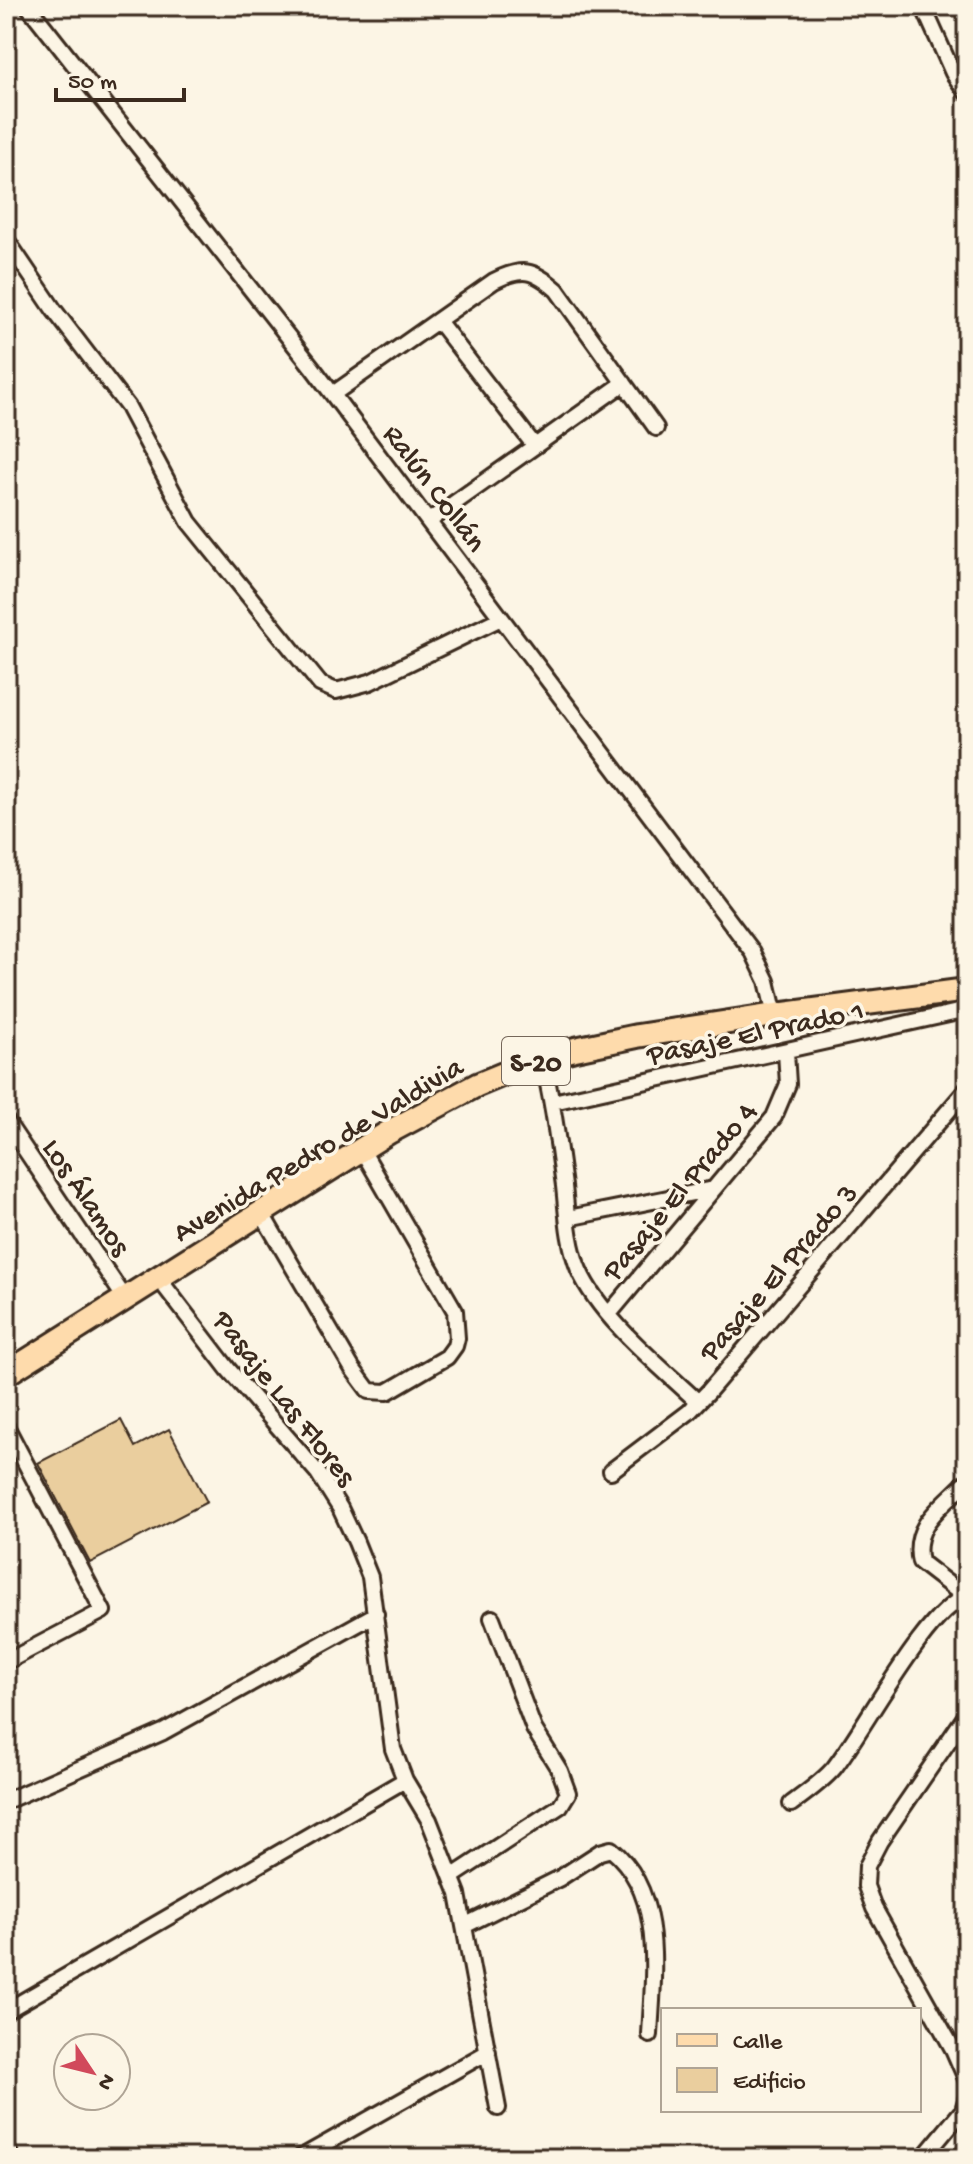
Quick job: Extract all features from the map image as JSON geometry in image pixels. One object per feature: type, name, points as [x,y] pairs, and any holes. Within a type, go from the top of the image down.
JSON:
[{"type":"main road","name":"Avenida Pedro de Valdivia","points":[[6,1374],[445,1101],[542,1058],[637,1036],[967,990]]},
{"type":"street","name":"Ralún Collán","points":[[28,6],[333,394],[753,952],[767,981],[775,1015]]},
{"type":"street","points":[[923,6],[953,73],[967,93]]},
{"type":"street","points":[[6,239],[54,310],[128,407],[189,522],[320,684],[336,691],[370,682],[501,618]]},
{"type":"street","points":[[333,394],[494,281],[515,271],[530,272],[541,276],[557,290],[656,428]]},
{"type":"street","points":[[439,322],[534,445]]},
{"type":"street","points":[[429,521],[624,383]]},
{"type":"street","name":"Pasaje El Prado 1","points":[[553,1102],[967,1010]]},
{"type":"street","name":"Pasaje El Prado 4","points":[[609,1314],[781,1107],[788,1084],[786,1052]]},
{"type":"street","points":[[542,1058],[553,1102],[573,1254],[579,1271],[597,1301],[628,1336],[698,1402]]},
{"type":"street","name":"Pasaje El Prado 3","points":[[611,1471],[689,1412],[967,1089]]},
{"type":"street","name":"Los Álamos","points":[[6,1121],[126,1300]]},
{"type":"street","points":[[262,1214],[361,1382],[374,1393],[387,1392],[447,1357],[455,1346],[457,1318],[362,1150]]},
{"type":"street","points":[[568,1218],[713,1189]]},
{"type":"street","name":"Pasaje Las Flores","points":[[159,1279],[228,1369],[318,1473],[356,1542],[370,1577],[389,1733],[405,1780],[429,1820],[453,1876],[498,2108]]},
{"type":"street","points":[[6,1426],[103,1611],[6,1662]]},
{"type":"street","points":[[791,1804],[833,1768],[923,1637],[966,1596],[920,1562],[916,1547],[920,1530],[967,1481]]},
{"type":"street","points":[[6,1801],[163,1732],[376,1614]]},
{"type":"street","points":[[453,1876],[560,1806],[568,1793],[560,1771],[534,1729],[492,1618]]},
{"type":"street","points":[[967,1714],[880,1841],[867,1866],[866,1886],[874,1908],[953,2049],[967,2081]]},
{"type":"street","points":[[6,2011],[405,1780]]},
{"type":"street","points":[[464,1926],[560,1878],[600,1852],[611,1849],[623,1859],[632,1874],[652,1925],[650,2035]]},
{"type":"street","points":[[300,2158],[488,2052]]},
{"type":"street","points":[[923,2158],[963,2110],[967,2097]]},
{"type":"street","points":[[6,2147],[12,2158]]},
{"type":"building","points":[[121,1420],[135,1447],[169,1429],[207,1502],[90,1563],[38,1463]]}]
